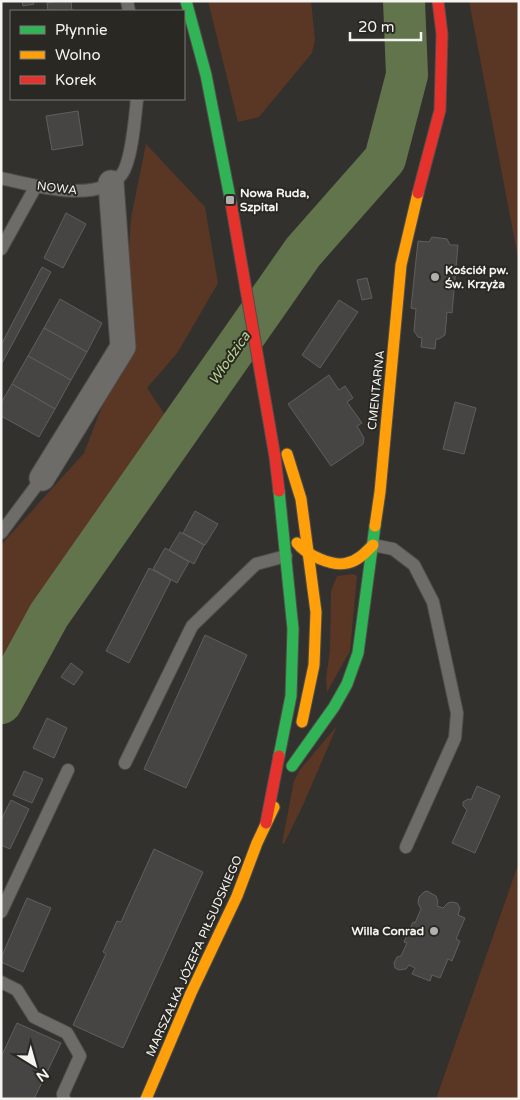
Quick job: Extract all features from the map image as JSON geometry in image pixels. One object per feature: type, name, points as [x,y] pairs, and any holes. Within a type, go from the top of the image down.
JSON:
[{"type":"street","points":[[186,1],[206,75],[266,400]]},
{"type":"street","name":"CMENTARNA","points":[[288,774],[348,684],[358,653],[380,492],[401,265],[440,110],[442,34],[438,1]]},
{"type":"street","points":[[42,478],[122,347],[111,183]]},
{"type":"street","name":"MARSZAŁKA JÓZEFA PIŁSUDSKIEGO","points":[[266,400],[276,457],[293,629],[291,696],[266,823]]},
{"type":"street","name":"MARSZAŁKA JÓZEFA PIŁSUDSKIEGO","points":[[146,1099],[191,993],[237,896],[288,774],[299,736],[314,665],[316,612],[301,499],[294,470],[266,400]]},
{"type":"street","points":[[276,457],[288,492],[294,536],[299,546],[319,560],[346,564],[361,557],[373,545]]},
{"type":"lane","points":[[111,183],[122,174],[128,159],[138,100]]},
{"type":"lane","name":"NOWA","points":[[1,178],[36,186],[77,191],[95,190],[111,183]]},
{"type":"lane","points":[[1,249],[36,186]]},
{"type":"lane","points":[[1,533],[42,478]]},
{"type":"lane","points":[[373,545],[393,549],[414,565],[433,602],[457,714],[455,738],[406,848]]},
{"type":"lane","points":[[125,763],[192,626],[256,564],[286,556]]},
{"type":"lane","points":[[1,912],[68,770]]},
{"type":"lane","points":[[1,982],[17,990],[34,1017],[67,1033],[80,1056],[63,1094],[64,1099]]},
{"type":"shaded area","points":[[208,1],[311,1],[315,40],[312,53],[259,117],[238,122]]},
{"type":"shaded area","points":[[469,1],[519,1],[519,263]]},
{"type":"shaded area","points":[[146,144],[205,207],[218,283],[178,352],[147,388],[167,418],[32,604],[1,661],[1,545],[84,453],[123,347],[131,218]]},
{"type":"shaded area","points":[[353,574],[357,576],[350,651],[327,692],[326,679],[330,649],[331,591],[337,576]]},
{"type":"shaded area","points":[[337,726],[284,844],[282,843],[294,781],[299,771]]},
{"type":"shaded area","points":[[519,862],[519,1099],[436,1099]]},
{"type":"building","points":[[22,1],[33,1],[34,4],[23,6]]},
{"type":"building","points":[[71,1],[72,10],[48,10],[47,3]]},
{"type":"building","points":[[78,111],[83,145],[52,150],[46,116]]},
{"type":"building","points":[[66,213],[86,224],[63,268],[44,258]]},
{"type":"building","name":"Kościół pw. Św. Krzyża","points":[[432,237],[447,239],[450,245],[458,245],[452,313],[447,312],[445,335],[436,339],[435,349],[421,347],[422,338],[418,337],[414,331],[416,309],[411,308],[418,241],[429,242]]},
{"type":"building","points":[[42,267],[51,272],[1,365],[1,345]]},
{"type":"building","points":[[367,278],[372,298],[362,300],[357,280]]},
{"type":"building","points":[[60,299],[102,323],[87,352],[44,328]]},
{"type":"building","points":[[339,300],[358,312],[320,368],[302,355]]},
{"type":"building","points":[[44,328],[87,352],[71,380],[28,356]]},
{"type":"building","points":[[28,356],[71,380],[55,409],[12,384]]},
{"type":"building","points":[[329,375],[339,390],[345,386],[353,398],[347,402],[362,423],[357,426],[364,438],[363,444],[331,466],[288,404]]},
{"type":"building","points":[[12,384],[55,409],[39,437],[1,416],[1,403]]},
{"type":"building","points":[[455,402],[476,408],[464,454],[443,449]]},
{"type":"building","points":[[195,511],[218,524],[205,545],[183,533]]},
{"type":"building","points":[[180,532],[204,545],[194,564],[169,550]]},
{"type":"building","points":[[165,548],[189,562],[177,583],[153,569]]},
{"type":"building","points":[[149,568],[171,580],[129,663],[106,651]]},
{"type":"building","points":[[205,635],[247,655],[186,788],[144,769]]},
{"type":"building","points":[[71,663],[83,672],[74,685],[61,677]]},
{"type":"building","points":[[47,718],[67,728],[54,758],[33,748]]},
{"type":"building","points":[[24,771],[43,779],[32,803],[13,795]]},
{"type":"building","points":[[477,786],[500,796],[475,853],[452,843],[467,810],[463,806],[463,802],[468,799],[471,800]]},
{"type":"building","points":[[11,800],[29,809],[10,849],[1,845],[1,820]]},
{"type":"building","points":[[154,849],[203,872],[123,1048],[73,1025],[106,954],[103,952],[117,921],[121,922]]},
{"type":"building","name":"Willa Conrad","points":[[427,891],[436,896],[437,906],[443,908],[448,903],[457,903],[460,908],[458,915],[465,918],[456,939],[460,941],[452,961],[448,959],[440,978],[432,975],[430,981],[412,974],[415,968],[409,965],[406,969],[399,970],[395,968],[394,963],[397,957],[401,956],[407,943],[404,942],[421,909],[418,903],[419,897]]},
{"type":"building","points":[[27,898],[51,908],[23,972],[1,962],[1,958]]},
{"type":"building","points":[[17,1023],[61,1043],[34,1099],[1,1099],[1,1057]]},
{"type":"waterway","name":"Włodzica","points":[[1,703],[49,615],[303,252],[385,159],[407,75],[404,1]]},
{"type":"traffic: fast","points":[[186,1],[206,75],[231,203]]},
{"type":"traffic: fast","points":[[279,491],[293,629],[291,696],[279,756]]},
{"type":"traffic: fast","points":[[292,766],[334,707],[347,684],[358,653],[375,526]]},
{"type":"traffic: slow","points":[[375,526],[380,492],[401,265],[418,193]]},
{"type":"traffic: slow","points":[[287,454],[301,499],[316,612],[314,665],[302,722]]},
{"type":"traffic: slow","points":[[297,543],[313,556],[327,562],[341,564],[358,558],[373,545]]},
{"type":"traffic: slow","points":[[146,1099],[191,993],[237,896],[257,843],[274,807]]},
{"type":"traffic: jam","points":[[418,193],[440,110],[442,34],[438,1]]},
{"type":"traffic: jam","points":[[231,203],[275,457],[279,491]]},
{"type":"traffic: jam","points":[[266,823],[279,756]]},
{"type":"place","name":"Nowa Ruda, Szpital","points":[[230,200]]},
{"type":"place","name":"Kościół pw. Św. Krzyża","points":[[435,277]]},
{"type":"place","name":"Willa Conrad","points":[[434,931]]}]
